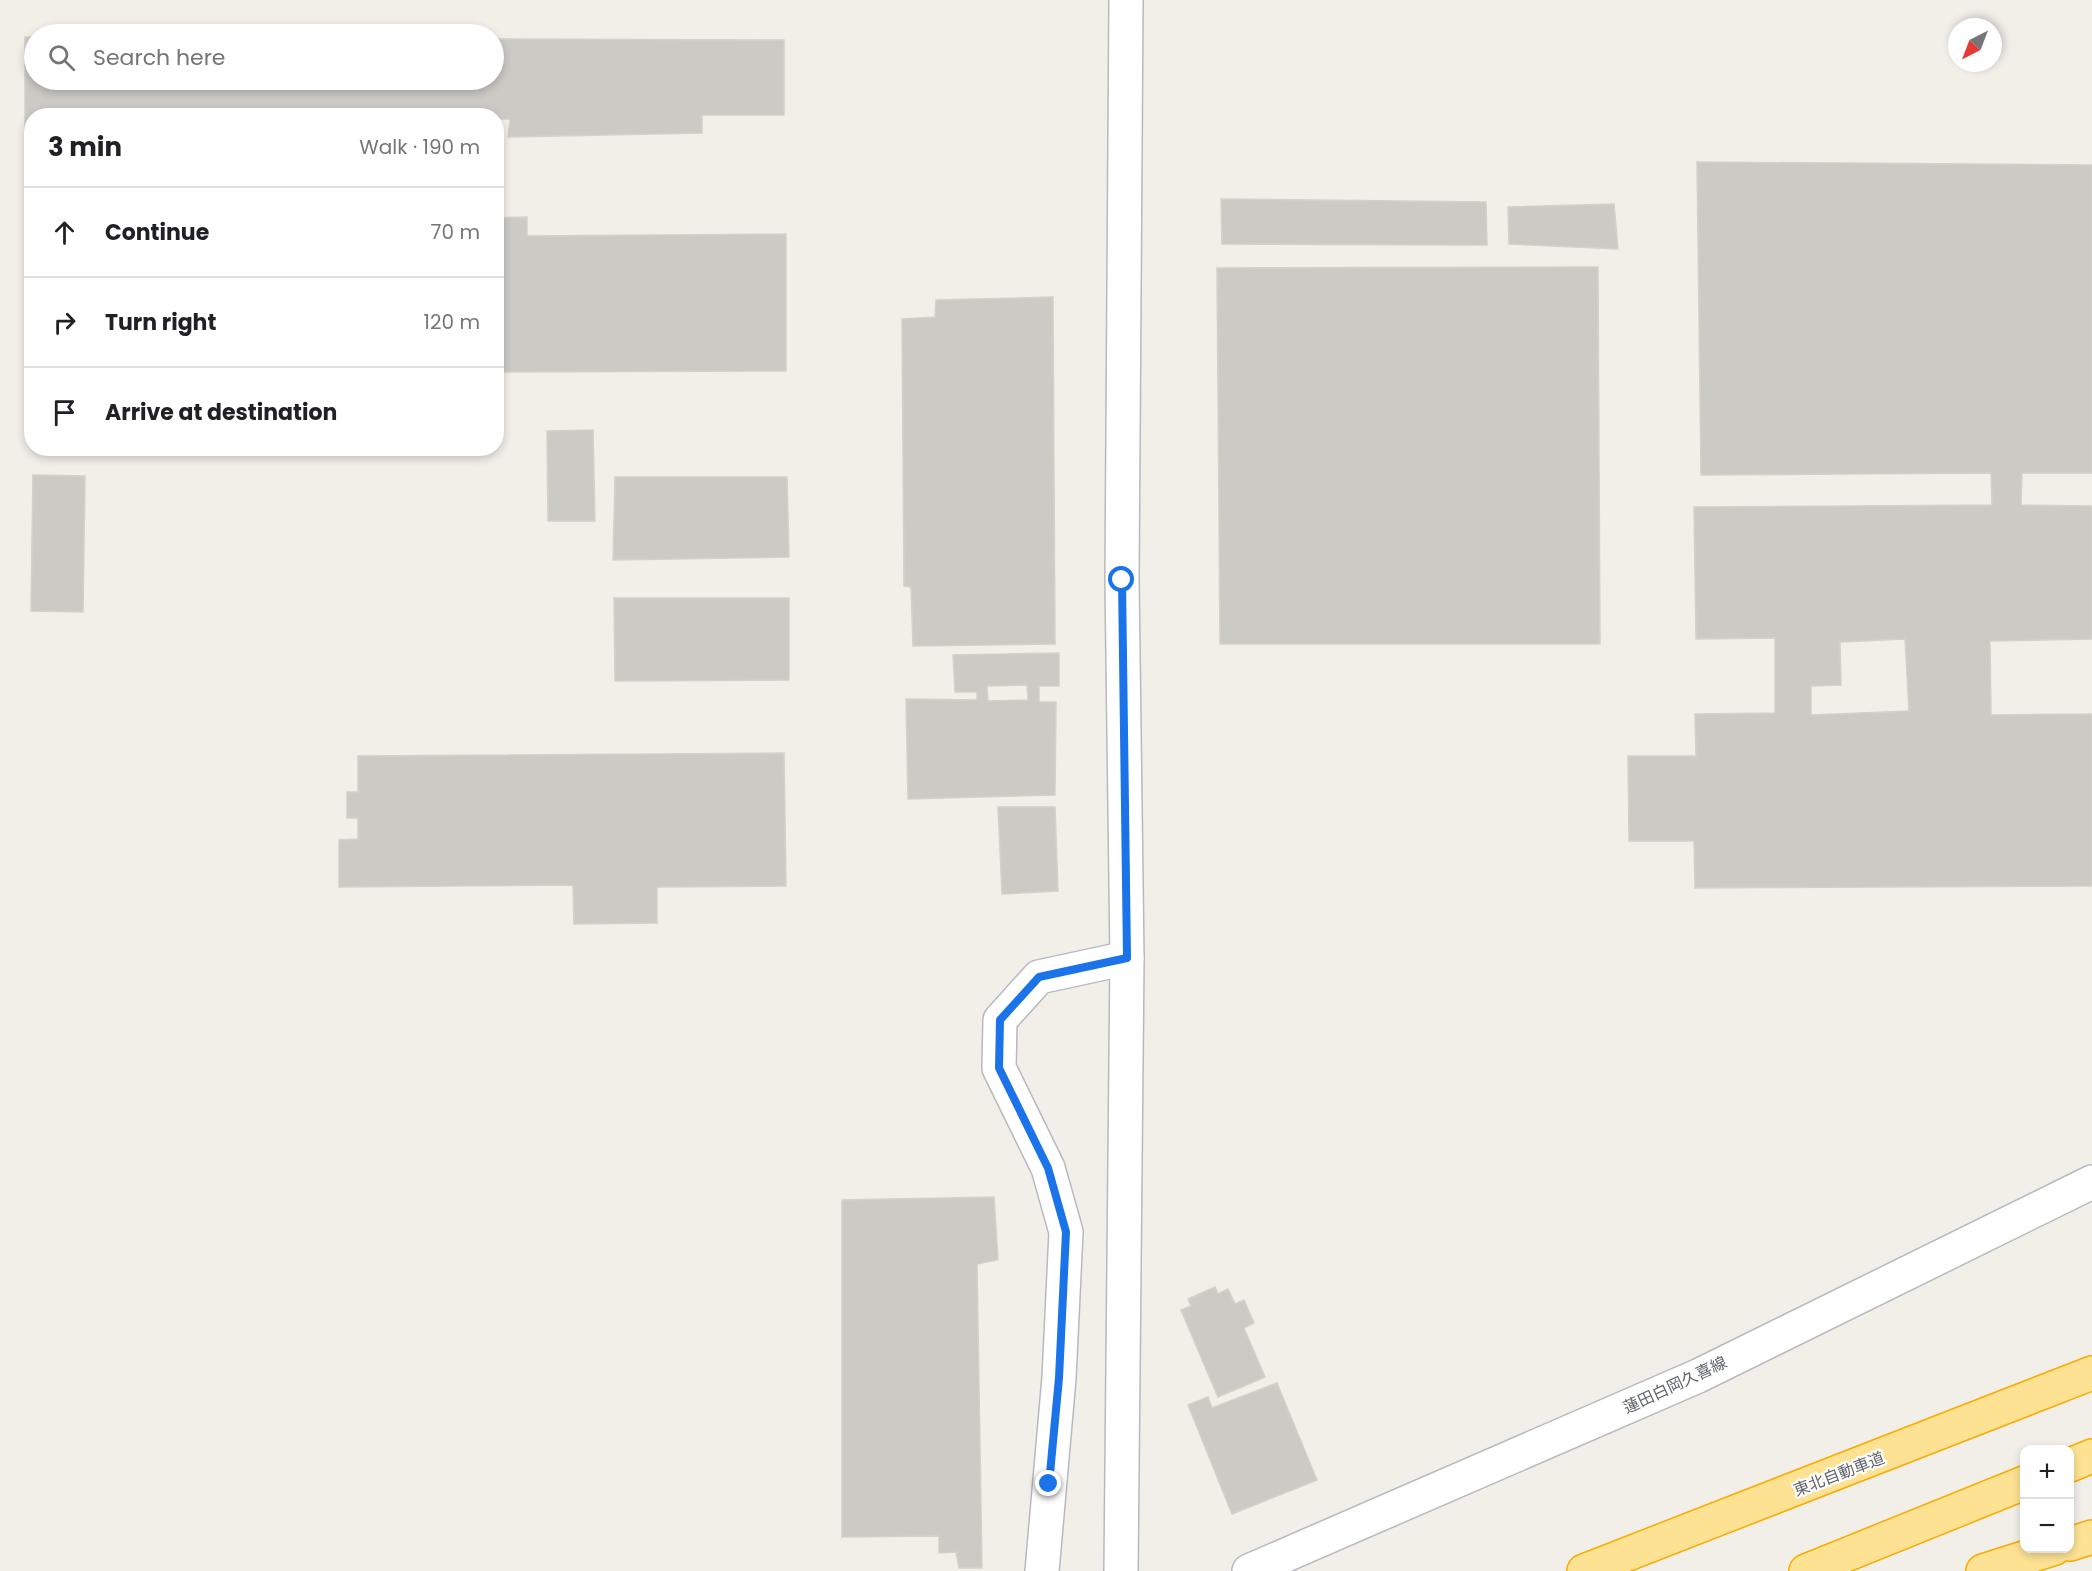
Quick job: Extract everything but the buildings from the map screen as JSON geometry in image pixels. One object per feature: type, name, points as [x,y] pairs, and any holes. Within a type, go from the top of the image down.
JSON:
[{"type":"highway","name":"東北自動車道","points":[[1584,1571],[2092,1373]]},
{"type":"highway","points":[[2074,1463],[2092,1456]]},
{"type":"highway","points":[[1806,1571],[2020,1485]]},
{"type":"highway","points":[[2074,1543],[2092,1537]]},
{"type":"highway","points":[[1983,1571],[2039,1553]]},
{"type":"street","points":[[1121,1571],[1127,958],[1122,580],[1126,0]]},
{"type":"street","points":[[1042,1571],[1059,1378],[1066,1232],[1048,1168],[999,1068],[1000,1020],[1039,977],[1127,958]]},
{"type":"street","name":"蓮田白岡久喜線","points":[[1249,1571],[1698,1376],[2092,1182]]},
{"type":"route","points":[[1049,1484],[1059,1378],[1066,1232],[1048,1168],[999,1068],[1000,1020],[1039,977],[1127,958],[1122,580]]}]
